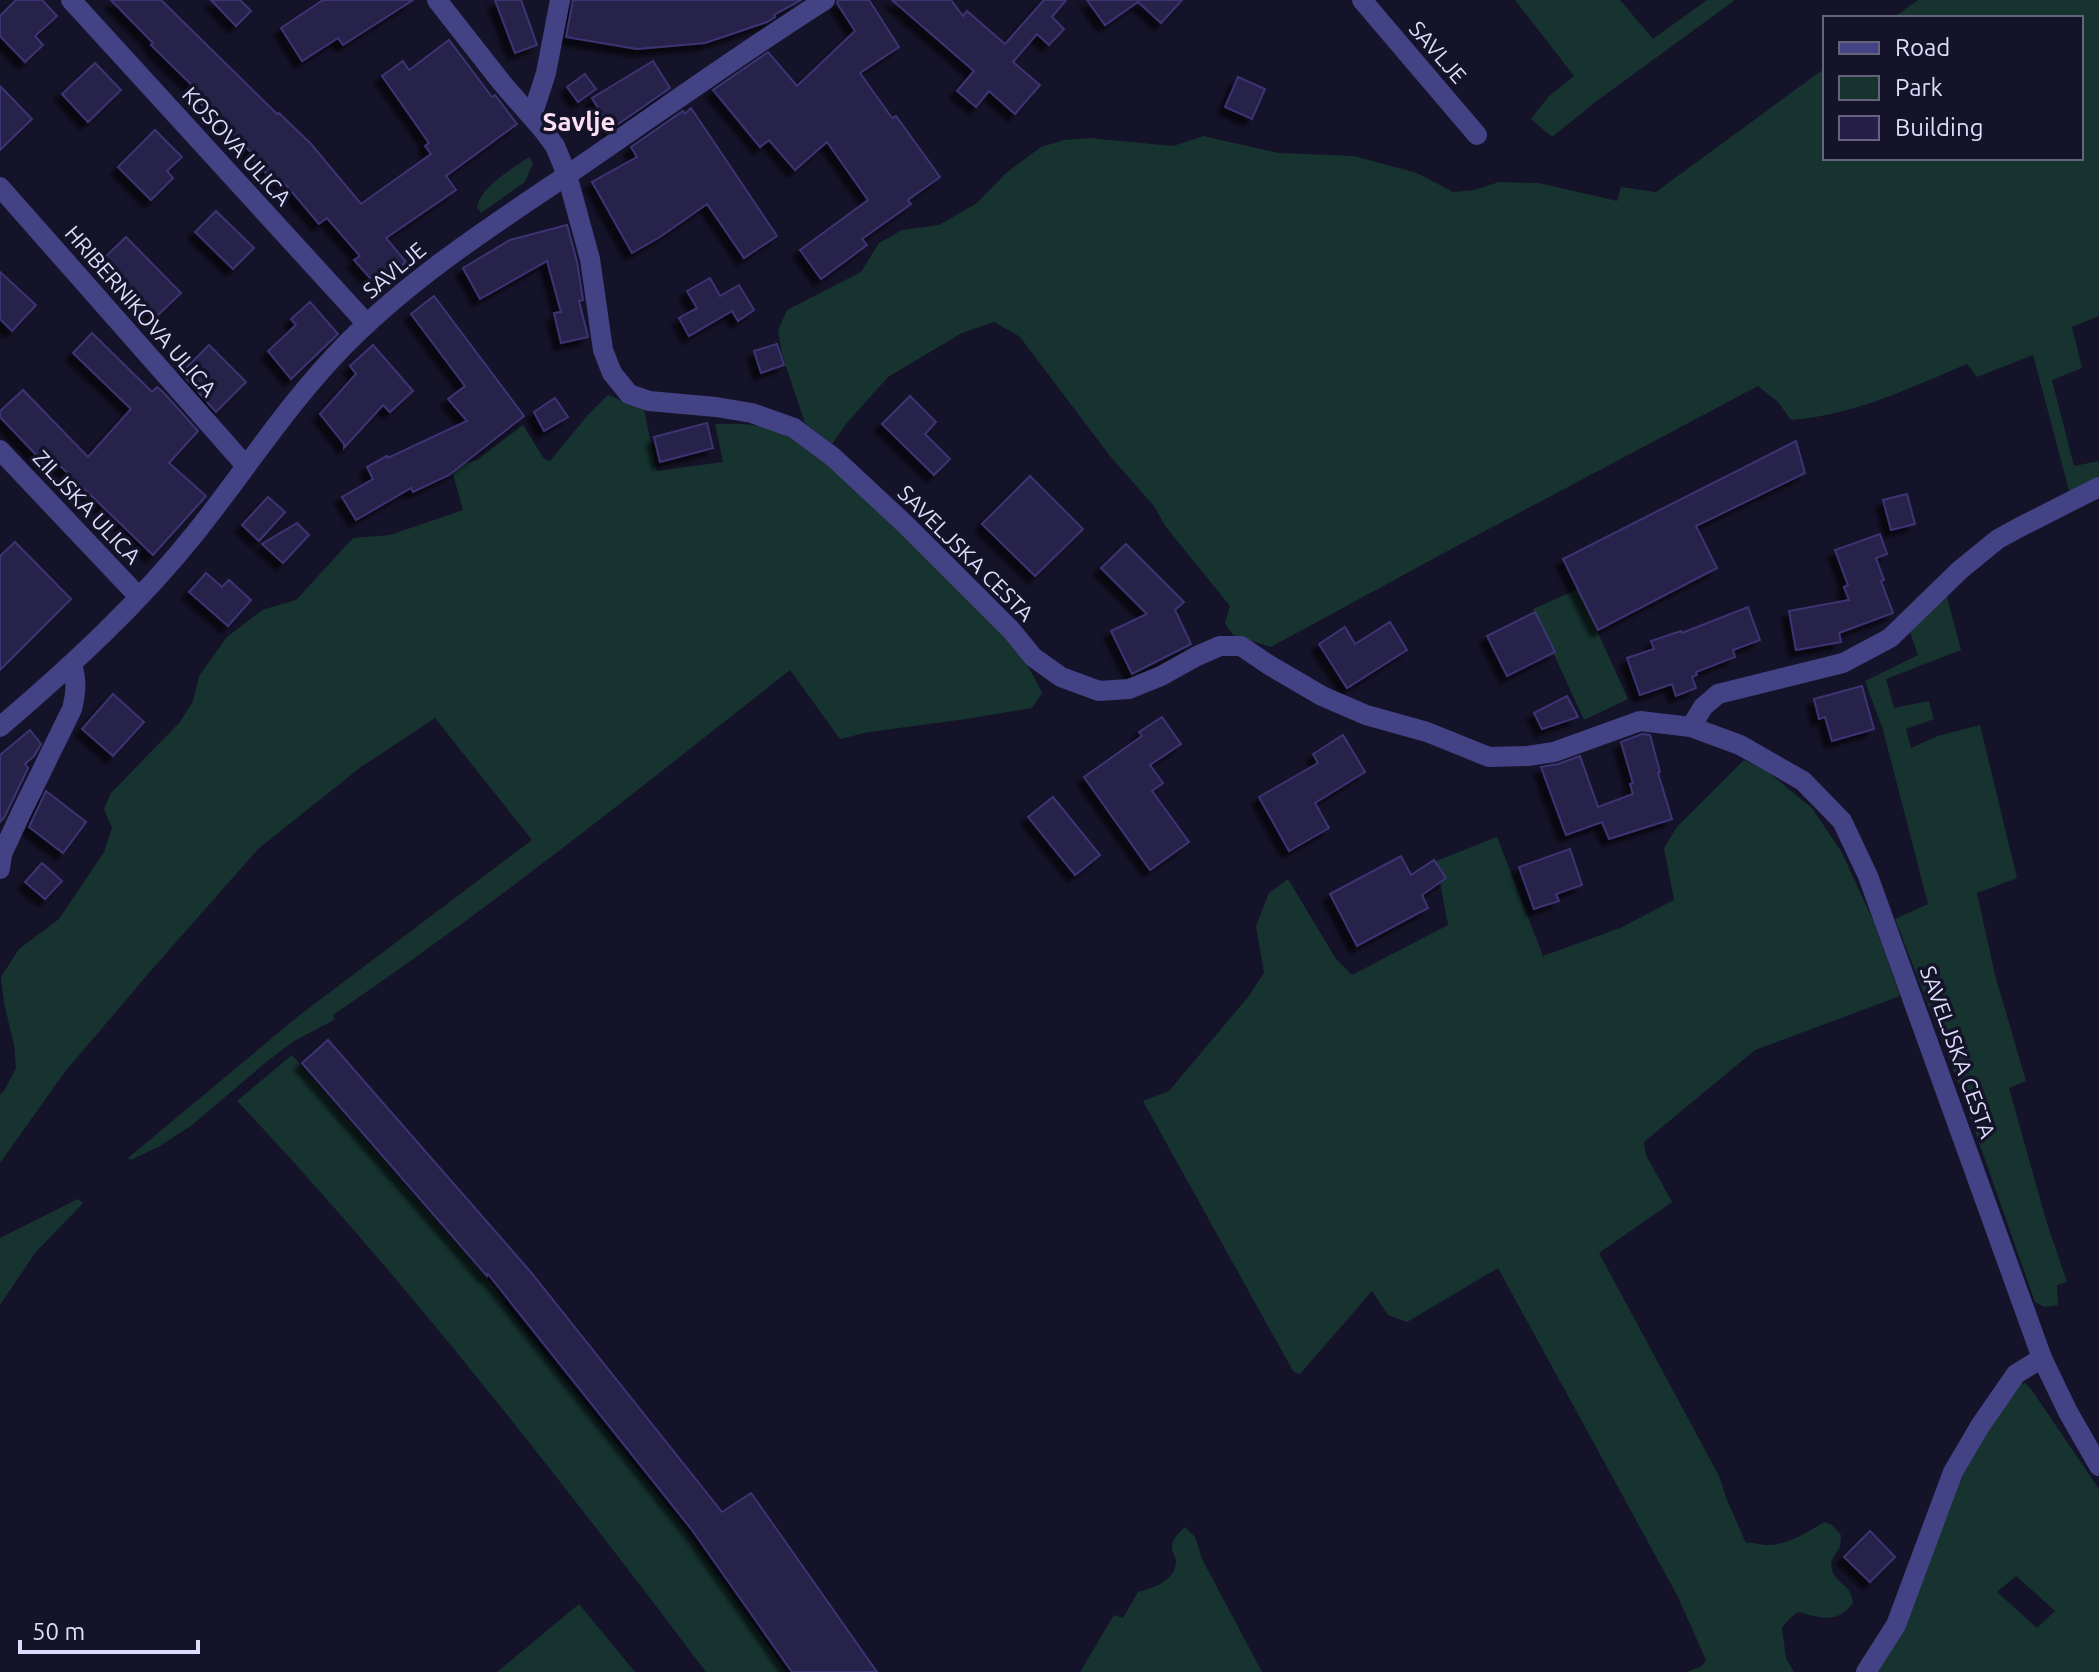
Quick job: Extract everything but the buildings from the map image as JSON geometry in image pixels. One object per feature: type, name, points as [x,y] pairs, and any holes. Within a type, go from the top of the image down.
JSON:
[{"type":"street","name":"KOSOVA ULICA","points":[[71,0],[367,324]]},
{"type":"street","name":"SAVELJSKA CESTA","points":[[437,0],[555,146],[567,175],[590,259],[603,350],[612,373],[629,394],[649,401],[752,413],[794,428],[833,457],[906,525],[1012,631],[1033,657],[1061,677],[1099,691],[1129,689],[1220,646],[1241,646],[1322,696],[1366,715],[1427,732],[1489,757],[1554,752],[1640,721],[1691,727],[1740,745],[1803,781],[1842,821],[1868,876],[2042,1358],[2099,1466]]},
{"type":"street","points":[[532,116],[546,73],[560,0]]},
{"type":"street","name":"SAVLJE","points":[[1,725],[72,664],[139,597],[195,533],[317,377],[367,324],[432,268],[825,0]]},
{"type":"street","name":"SAVLJE","points":[[1362,0],[1477,135]]},
{"type":"street","name":"HRIBERNIKOVA ULICA","points":[[0,187],[246,466]]},
{"type":"street","name":"ZILJSKA ULICA","points":[[0,450],[139,597]]},
{"type":"street","points":[[1691,727],[1703,707],[1718,694],[1843,663],[1890,638],[1998,539],[2099,487]]},
{"type":"street","points":[[0,869],[2,854],[72,709],[76,679],[72,664]]},
{"type":"street","points":[[1866,1672],[1896,1625],[1953,1472],[2016,1374],[2042,1358]]},
{"type":"green space","points":[[1515,0],[1620,0],[1653,39],[1707,0],[1735,0],[1552,137],[1531,119],[1549,96],[1574,76]]},
{"type":"green space","points":[[1918,0],[2099,0],[2099,316],[2072,327],[2082,368],[2052,380],[2074,466],[2099,461],[2099,480],[2070,494],[2033,355],[1977,377],[1967,364],[1903,391],[1837,413],[1791,420],[1778,402],[1758,386],[1271,647],[1233,635],[1225,623],[1230,606],[1166,527],[1154,506],[1110,456],[1020,337],[994,322],[962,333],[888,377],[832,444],[805,423],[782,355],[778,330],[787,310],[861,272],[879,243],[902,230],[939,225],[977,203],[1006,173],[1041,147],[1064,140],[1090,138],[1173,146],[1203,136],[1279,153],[1354,156],[1417,173],[1453,192],[1475,190],[1499,182],[1539,183],[1617,201],[1621,187],[1656,192],[1823,69],[1823,160],[2083,160],[2083,16],[1896,16]]},
{"type":"green space","points":[[529,157],[533,163],[525,182],[481,213],[478,203],[487,189]]},
{"type":"green space","points":[[608,395],[644,410],[657,471],[723,462],[715,424],[748,424],[773,429],[824,458],[1009,639],[1042,693],[1032,708],[840,739],[790,670],[507,890],[333,1015],[334,1020],[294,1041],[265,1063],[192,1125],[160,1146],[131,1160],[128,1158],[301,1014],[532,840],[435,718],[361,767],[258,849],[64,1073],[0,1163],[0,1095],[16,1068],[1,977],[19,949],[59,919],[104,852],[112,828],[104,809],[111,793],[180,722],[193,701],[199,676],[227,637],[262,610],[296,600],[353,538],[390,535],[463,510],[451,467],[477,460],[523,425],[544,459],[550,461]]},
{"type":"green space","points":[[1578,589],[1628,699],[1584,720],[1533,609]]},
{"type":"green space","points":[[1945,590],[1961,650],[1886,679],[1894,708],[1929,701],[1934,719],[1906,729],[1911,748],[1938,736],[1980,725],[2017,878],[1977,893],[1995,975],[2026,1081],[2009,1088],[2067,1282],[2057,1285],[2058,1305],[2044,1307],[2035,1302],[1955,1074],[1895,919],[1928,904],[1883,730],[1865,681],[1918,655],[1910,632]]},
{"type":"green space","points":[[1744,760],[1768,772],[1812,808],[1841,851],[1873,920],[1900,996],[1755,1050],[1644,1142],[1646,1155],[1672,1202],[1599,1253],[1719,1476],[1746,1543],[1768,1545],[1785,1542],[1824,1522],[1832,1525],[1841,1535],[1840,1547],[1831,1561],[1832,1568],[1834,1575],[1848,1590],[1853,1603],[1835,1617],[1798,1612],[1789,1619],[1782,1628],[1786,1658],[1794,1672],[1687,1672],[1702,1666],[1706,1660],[1677,1595],[1498,1268],[1407,1322],[1388,1315],[1372,1291],[1300,1374],[1293,1371],[1143,1101],[1169,1091],[1248,997],[1264,973],[1256,926],[1269,893],[1288,879],[1336,959],[1352,975],[1448,925],[1436,861],[1497,837],[1543,956],[1620,928],[1674,900],[1664,848],[1677,827]]},
{"type":"green space","points":[[292,1055],[497,1290],[502,1301],[679,1521],[787,1672],[706,1672],[594,1525],[420,1308],[237,1101]]},
{"type":"green space","points":[[78,1199],[83,1203],[35,1253],[0,1305],[0,1238]]},
{"type":"green space","points":[[2025,1383],[2031,1389],[2099,1489],[2099,1672],[1873,1672],[1960,1468],[2014,1386]],"holes":[[[2016,1576],[2055,1611],[2037,1628],[1997,1592]]]},
{"type":"green space","points":[[1185,1527],[1195,1537],[1202,1559],[1262,1672],[1080,1672],[1114,1615],[1123,1618],[1138,1592],[1163,1582],[1172,1574],[1176,1561],[1173,1543]]},
{"type":"green space","points":[[579,1604],[635,1672],[497,1672]]},
{"type":"district","name":"Savlje","points":[[579,122]]}]
